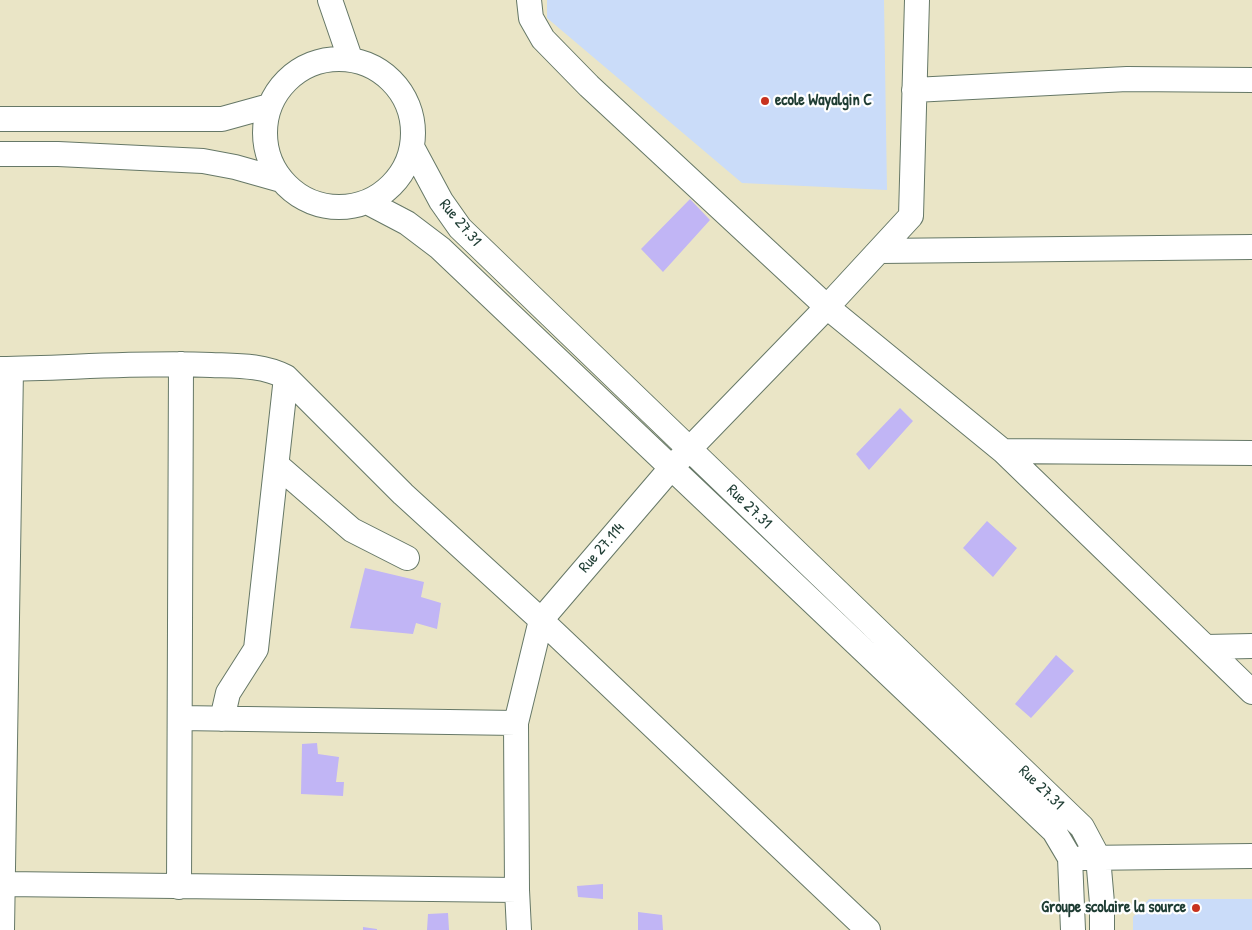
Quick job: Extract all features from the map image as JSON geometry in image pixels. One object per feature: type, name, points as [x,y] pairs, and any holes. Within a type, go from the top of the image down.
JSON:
[{"type":"street","points":[[330,0],[350,58]]},
{"type":"street","points":[[529,0],[531,18],[543,39],[562,59],[827,307],[1003,450],[1252,692]]},
{"type":"street","name":"Rue 27.114","points":[[519,930],[516,723],[541,620],[688,449],[827,307],[911,216],[917,0]]},
{"type":"street","points":[[329,58],[350,58],[370,64],[387,76],[401,91],[410,110],[413,128],[412,147],[406,164],[396,180],[383,192],[367,202],[349,206],[330,207],[312,202],[295,193],[281,180],[271,163],[265,145],[265,125],[269,106],[278,89],[292,75],[309,64],[329,58]]},
{"type":"street","points":[[914,90],[1127,79],[1252,80]]},
{"type":"street","points":[[0,119],[222,119],[269,106]]},
{"type":"street","name":"Rue 27.31","points":[[412,147],[441,201],[460,228],[1082,827],[1098,857]]},
{"type":"street","points":[[0,154],[58,154],[203,161],[235,167],[281,180]]},
{"type":"street","name":"Rue 27.31","points":[[367,202],[407,223],[440,248],[1054,831],[1070,858]]},
{"type":"street","points":[[880,250],[1252,247]]},
{"type":"street","points":[[179,887],[181,364]]},
{"type":"street","points":[[2,930],[4,884],[5,369],[181,364],[264,369],[286,377],[402,494],[541,620],[868,930]]},
{"type":"street","points":[[222,719],[228,693],[256,648],[286,377]]},
{"type":"street","points":[[1003,450],[1252,454]]},
{"type":"street","points":[[277,465],[352,530],[407,558]]},
{"type":"street","points":[[1206,647],[1252,646]]},
{"type":"street","points":[[180,718],[516,723]]},
{"type":"street","points":[[1073,930],[1070,858],[1252,856]]},
{"type":"street","points":[[1098,857],[1102,930]]},
{"type":"street","points":[[4,884],[517,890]]},
{"type":"shaded area","name":"ecole Wayalgin C","points":[[547,0],[884,0],[887,190],[742,183],[547,18]]},
{"type":"shaded area","name":"Groupe scolaire la source","points":[[1149,899],[1252,899],[1252,930],[1133,930],[1133,917]]},
{"type":"building","points":[[690,199],[710,220],[663,272],[641,249]]},
{"type":"building","points":[[900,408],[913,421],[869,470],[856,454]]},
{"type":"building","points":[[987,521],[1017,548],[993,577],[963,548]]},
{"type":"building","points":[[365,568],[424,582],[421,597],[441,603],[437,629],[416,623],[413,634],[350,628]]},
{"type":"building","points":[[1056,655],[1074,671],[1031,718],[1015,704]]},
{"type":"building","points":[[317,743],[318,754],[339,757],[336,782],[344,782],[343,796],[301,794],[302,744]]},
{"type":"building","points":[[603,884],[603,899],[578,897],[577,886]]},
{"type":"building","points":[[638,912],[662,915],[663,930],[638,930]]},
{"type":"building","points":[[448,913],[449,930],[427,930],[428,914]]},
{"type":"building","points":[[363,927],[377,929],[377,930],[363,930]]},
{"type":"place","name":"ecole Wayalgin C","points":[[765,101]]},
{"type":"place","name":"Groupe scolaire la source","points":[[1196,908]]}]
